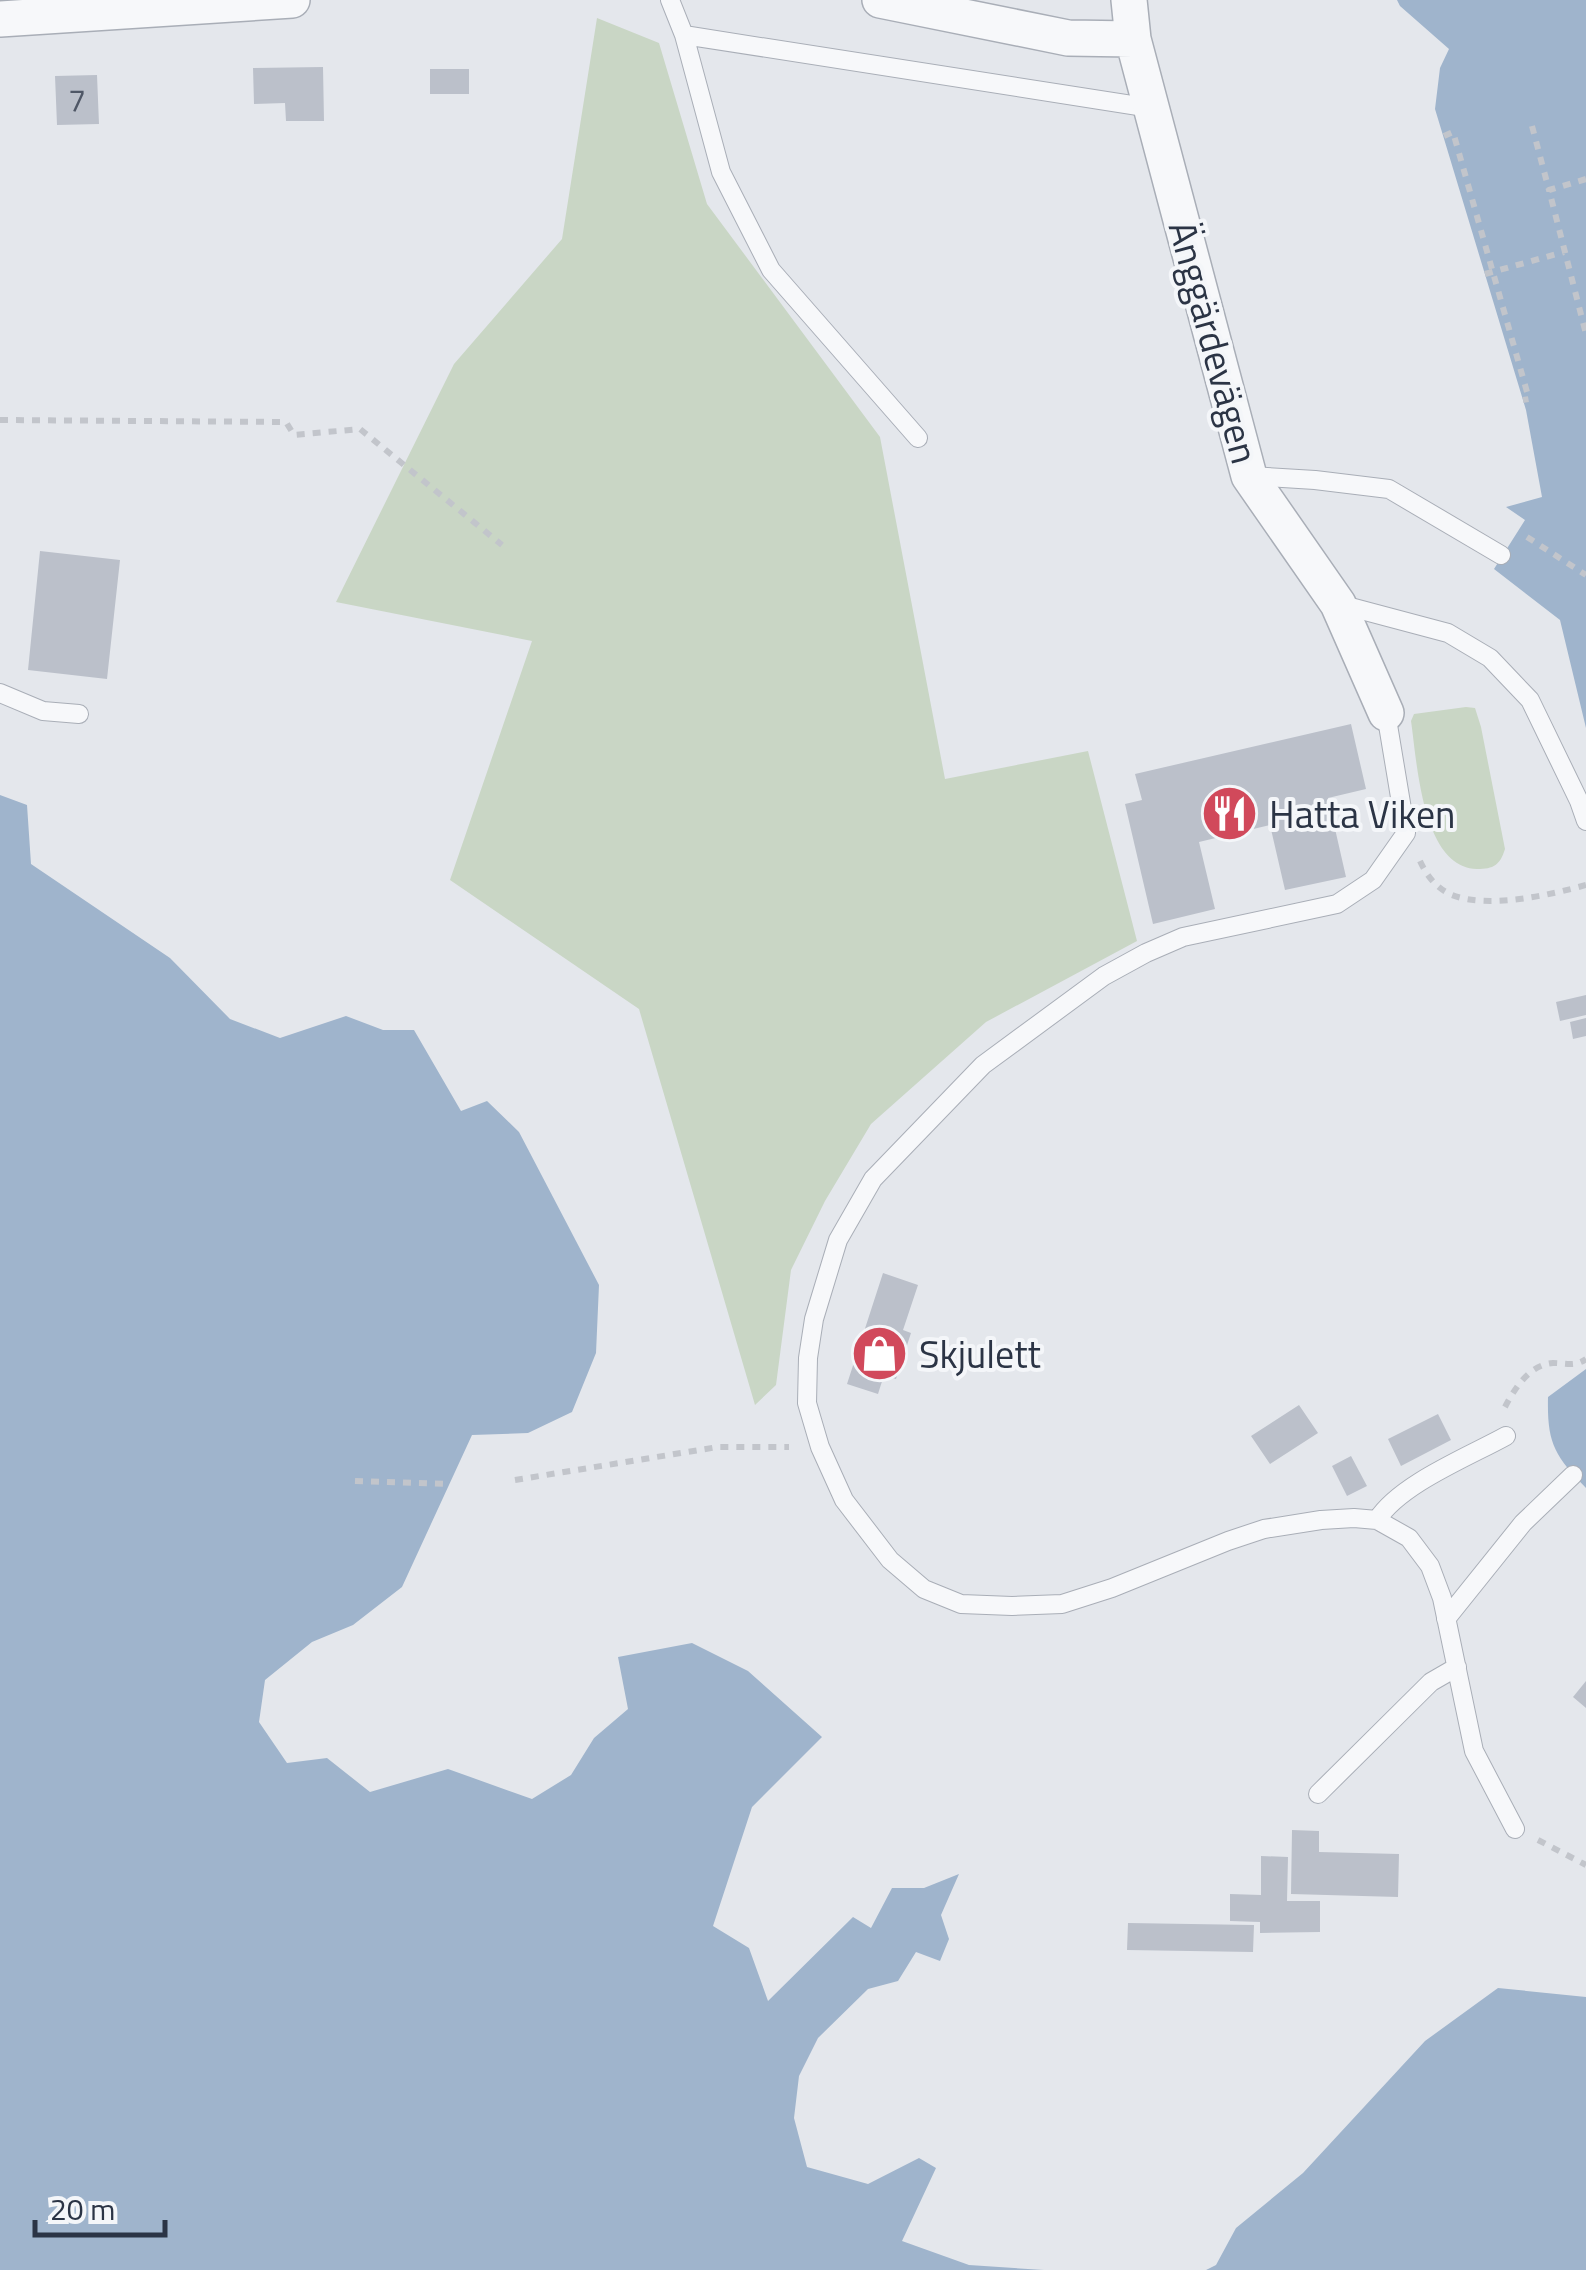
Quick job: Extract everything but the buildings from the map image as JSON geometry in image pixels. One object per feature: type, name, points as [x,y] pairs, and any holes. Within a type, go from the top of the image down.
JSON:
[{"type":"street","points":[[0,20],[292,0]]},
{"type":"street","points":[[880,0],[1068,38],[1133,39]]},
{"type":"street","name":"Änggärdevägen","points":[[1129,0],[1133,39],[1248,476],[1338,604],[1386,713]]},
{"type":"lane","points":[[670,0],[684,36],[721,172],[772,270],[918,438]]},
{"type":"lane","points":[[684,36],[1152,108]]},
{"type":"lane","points":[[1248,476],[1389,489],[1501,555]]},
{"type":"lane","points":[[1338,604],[1448,634],[1490,658],[1530,700],[1586,821]]},
{"type":"lane","points":[[0,694],[43,710],[79,714]]},
{"type":"lane","points":[[1386,713],[1406,833],[1374,880],[1337,904],[1183,937],[1146,953],[1104,976],[984,1064],[873,1179],[838,1240],[814,1319],[807,1403],[820,1447],[844,1500],[890,1560],[924,1589],[961,1604],[1062,1604],[1264,1529],[1354,1518],[1377,1520],[1409,1538],[1430,1566],[1442,1598],[1474,1751],[1515,1828]]},
{"type":"lane","points":[[1377,1520],[1407,1490],[1506,1436]]},
{"type":"lane","points":[[1446,1619],[1523,1524],[1573,1474]]},
{"type":"lane","points":[[1318,1794],[1431,1682],[1458,1667]]},
{"type":"path","points":[[1532,126],[1586,334]]},
{"type":"path","points":[[1444,136],[1453,132],[1489,272],[1529,399],[1523,400]]},
{"type":"path","points":[[1548,190],[1586,180]]},
{"type":"path","points":[[1489,272],[1564,252]]},
{"type":"path","points":[[0,420],[286,422],[294,434],[360,430],[502,544]]},
{"type":"path","points":[[1518,532],[1586,575]]},
{"type":"path","points":[[1406,833],[1429,879],[1450,894],[1476,900],[1509,899],[1586,885]]},
{"type":"path","points":[[1506,1436],[1501,1424],[1505,1406],[1531,1370],[1548,1363],[1579,1364],[1586,1359]]},
{"type":"path","points":[[516,1480],[718,1447],[820,1447]]},
{"type":"path","points":[[354,1481],[450,1484]]},
{"type":"path","points":[[1515,1828],[1586,1865]]},
{"type":"green space","points":[[597,18],[659,43],[707,204],[880,437],[945,779],[1088,751],[1137,941],[986,1022],[871,1124],[825,1201],[791,1270],[776,1385],[755,1405],[639,1009],[450,880],[532,641],[336,602],[454,364],[562,239]]},
{"type":"green space","points":[[1475,708],[1481,727],[1505,849],[1496,865],[1483,869],[1459,864],[1444,851],[1434,832],[1420,785],[1411,721],[1414,714]]},
{"type":"water","points":[[1397,0],[1586,0],[1586,728],[1560,620],[1494,569],[1525,520],[1506,507],[1542,497],[1526,410],[1435,109],[1440,68],[1449,49]]},
{"type":"water","points":[[0,795],[27,805],[31,864],[170,958],[230,1019],[280,1038],[346,1016],[383,1030],[414,1030],[461,1111],[487,1101],[519,1132],[599,1285],[596,1353],[572,1412],[528,1433],[472,1435],[402,1587],[353,1625],[312,1642],[265,1680],[259,1722],[287,1763],[327,1758],[370,1792],[448,1769],[532,1799],[571,1775],[594,1738],[628,1709],[618,1657],[692,1643],[748,1671],[822,1737],[752,1807],[713,1926],[749,1948],[768,2001],[853,1917],[871,1928],[892,1888],[924,1888],[959,1874],[941,1915],[949,1939],[940,1961],[916,1952],[898,1981],[868,1989],[818,2038],[799,2076],[794,2118],[807,2167],[868,2184],[919,2158],[936,2168],[902,2241],[969,2265],[1044,2270],[0,2270]]},
{"type":"water","points":[[1586,1369],[1586,1488],[1555,1447],[1549,1426],[1548,1397]]},
{"type":"water","points":[[1498,1988],[1586,1997],[1586,2270],[1206,2270],[1216,2265],[1236,2228],[1303,2173],[1425,2041]]},
{"type":"place","name":"Hatta Viken","points":[[1230,814]]},
{"type":"place","name":"Skjulett","points":[[880,1354]]}]
